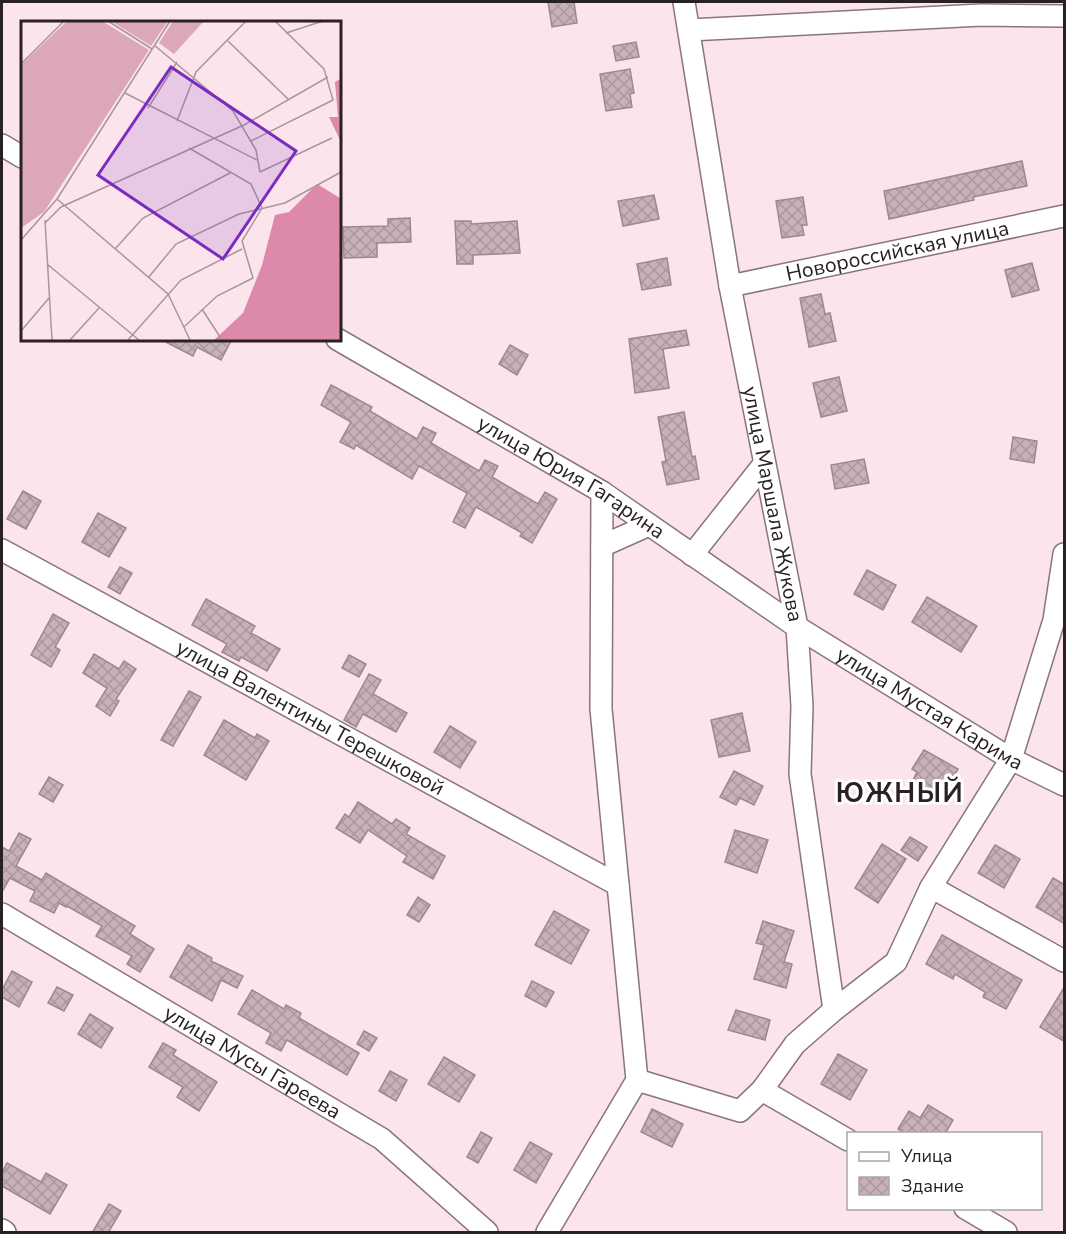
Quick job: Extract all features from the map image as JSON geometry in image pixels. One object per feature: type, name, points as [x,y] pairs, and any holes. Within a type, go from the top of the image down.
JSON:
[{"type":"street","name":"улица Маршала Жукова","points":[[684,2],[730,286],[797,627],[802,706],[800,774],[834,1010]]},
{"type":"street","points":[[689,30],[981,15],[1065,16]]},
{"type":"street","points":[[2,145],[21,156]]},
{"type":"street","name":"Новороссийская улица","points":[[730,286],[1065,216]]},
{"type":"street","name":"улица Юрия Гагарина","points":[[339,340],[602,492],[797,627]]},
{"type":"street","points":[[692,555],[764,464]]},
{"type":"street","points":[[547,1233],[637,1080],[601,709],[602,492]]},
{"type":"street","points":[[602,546],[649,525]]},
{"type":"street","name":"улица Валентины Терешковой","points":[[2,550],[618,885]]},
{"type":"street","points":[[637,1080],[740,1111],[762,1090],[795,1044],[834,1010],[896,962],[931,887],[1011,759],[1054,620],[1065,554]]},
{"type":"street","name":"улица Мустая Карима","points":[[797,627],[1011,759],[1065,785]]},
{"type":"street","points":[[931,887],[1065,961]]},
{"type":"street","name":"улица Мусы Гареева","points":[[2,914],[381,1139],[487,1233]]},
{"type":"street","points":[[762,1090],[847,1139]]},
{"type":"street","points":[[967,1210],[1006,1233]]},
{"type":"street","points":[[2,1230],[5,1233]]},
{"type":"building","points":[[548,2],[574,2],[577,23],[552,27]]},
{"type":"building","points":[[636,42],[639,57],[616,61],[613,46]]},
{"type":"building","points":[[630,69],[634,93],[630,94],[632,107],[606,111],[600,74]]},
{"type":"building","points":[[1022,161],[1027,186],[973,197],[974,200],[889,219],[884,191]]},
{"type":"building","points":[[654,195],[659,219],[623,226],[618,201]]},
{"type":"building","points":[[803,197],[807,225],[802,225],[804,235],[782,238],[776,201]]},
{"type":"building","points":[[410,218],[411,242],[377,243],[377,257],[344,258],[343,227],[388,226],[388,219]]},
{"type":"building","points":[[455,221],[471,221],[471,224],[517,221],[520,253],[473,255],[473,264],[457,264]]},
{"type":"building","points":[[667,258],[671,285],[642,290],[637,264]]},
{"type":"building","points":[[1032,263],[1039,290],[1012,297],[1005,270]]},
{"type":"building","points":[[821,294],[825,314],[830,313],[836,341],[809,347],[800,298]]},
{"type":"building","points":[[686,330],[689,345],[663,349],[669,388],[635,393],[629,339]]},
{"type":"building","points":[[162,340],[231,340],[221,360],[197,347],[193,356]]},
{"type":"building","points":[[510,345],[528,355],[517,375],[499,364]]},
{"type":"building","points":[[839,377],[847,411],[821,417],[813,383]]},
{"type":"building","points":[[331,385],[372,407],[370,411],[417,439],[423,427],[436,433],[431,443],[479,471],[485,460],[498,466],[492,477],[538,504],[545,492],[557,499],[532,543],[520,536],[522,533],[476,507],[465,528],[453,522],[467,493],[419,466],[412,479],[356,445],[354,449],[340,442],[351,422],[321,405]]},
{"type":"building","points":[[684,412],[692,457],[695,456],[699,479],[667,485],[662,462],[666,461],[658,417]]},
{"type":"building","points":[[1013,437],[1037,441],[1034,463],[1010,459]]},
{"type":"building","points":[[864,459],[869,483],[835,489],[831,465]]},
{"type":"building","points":[[23,491],[41,501],[26,529],[7,519]]},
{"type":"building","points":[[98,513],[126,528],[109,557],[82,542]]},
{"type":"building","points":[[120,567],[132,573],[120,594],[108,587]]},
{"type":"building","points":[[867,570],[896,585],[883,610],[854,594]]},
{"type":"building","points":[[927,597],[977,626],[961,652],[912,622]]},
{"type":"building","points":[[206,599],[255,626],[251,633],[280,649],[267,671],[241,657],[239,661],[222,652],[227,644],[192,625]]},
{"type":"building","points":[[53,614],[69,623],[55,647],[60,650],[51,667],[31,655]]},
{"type":"building","points":[[94,654],[119,669],[124,661],[136,669],[116,699],[119,701],[110,716],[96,706],[107,688],[83,673]]},
{"type":"building","points":[[349,655],[366,664],[359,677],[342,668]]},
{"type":"building","points":[[369,674],[381,680],[373,694],[407,713],[396,732],[363,714],[356,727],[344,720]]},
{"type":"building","points":[[189,691],[201,697],[173,746],[161,740]]},
{"type":"building","points":[[742,713],[750,751],[719,757],[711,720]]},
{"type":"building","points":[[224,720],[255,738],[257,734],[269,741],[246,780],[204,755]]},
{"type":"building","points":[[450,726],[476,742],[460,768],[434,752]]},
{"type":"building","points":[[924,750],[958,769],[939,802],[910,786],[917,772],[912,769]]},
{"type":"building","points":[[734,771],[763,786],[754,805],[740,798],[736,805],[720,797]]},
{"type":"building","points":[[49,777],[63,785],[53,802],[39,794]]},
{"type":"building","points":[[358,802],[392,824],[396,819],[410,828],[406,834],[445,856],[433,879],[403,862],[407,856],[368,830],[360,843],[336,828],[345,814],[349,817]]},
{"type":"building","points":[[735,830],[768,840],[757,873],[725,862]]},
{"type":"building","points":[[19,833],[31,839],[16,866],[42,880],[46,873],[135,926],[130,934],[154,949],[140,972],[127,964],[132,956],[96,936],[102,926],[59,903],[54,913],[30,901],[35,891],[10,878],[2,892],[2,847],[9,851]]},
{"type":"building","points":[[910,837],[927,847],[918,861],[901,850]]},
{"type":"building","points":[[882,844],[906,859],[878,903],[855,888]]},
{"type":"building","points":[[995,845],[1020,859],[1004,888],[978,873]]},
{"type":"building","points":[[1053,878],[1065,885],[1065,924],[1036,907]]},
{"type":"building","points":[[418,897],[430,905],[419,922],[407,915]]},
{"type":"building","points":[[554,911],[589,930],[571,964],[535,945]]},
{"type":"building","points":[[763,921],[794,931],[784,962],[792,964],[786,988],[754,979],[764,945],[756,943]]},
{"type":"building","points":[[942,935],[1022,980],[1006,1009],[983,997],[985,992],[955,974],[953,979],[926,964]]},
{"type":"building","points":[[188,945],[212,958],[211,961],[243,976],[237,988],[221,980],[212,1001],[170,977]]},
{"type":"building","points":[[12,971],[32,982],[19,1007],[2,997],[2,990]]},
{"type":"building","points":[[532,981],[554,992],[546,1007],[525,996]]},
{"type":"building","points":[[1065,986],[1065,1042],[1040,1027]]},
{"type":"building","points":[[57,987],[73,995],[64,1011],[48,1003]]},
{"type":"building","points":[[252,990],[284,1009],[286,1005],[301,1013],[299,1018],[359,1053],[347,1075],[287,1040],[281,1051],[266,1043],[271,1033],[238,1014]]},
{"type":"building","points":[[736,1010],[770,1020],[765,1040],[728,1030]]},
{"type":"building","points":[[90,1014],[113,1028],[101,1048],[78,1034]]},
{"type":"building","points":[[364,1031],[377,1038],[369,1051],[357,1044]]},
{"type":"building","points":[[163,1043],[176,1050],[173,1055],[217,1082],[199,1111],[177,1097],[183,1087],[149,1067]]},
{"type":"building","points":[[838,1054],[867,1070],[850,1100],[821,1084]]},
{"type":"building","points":[[444,1057],[475,1075],[459,1102],[428,1084]]},
{"type":"building","points":[[390,1071],[407,1080],[396,1101],[379,1091]]},
{"type":"building","points":[[928,1105],[953,1120],[946,1132],[902,1132],[898,1129],[909,1111],[920,1118]]},
{"type":"building","points":[[652,1109],[683,1124],[672,1147],[641,1132]]},
{"type":"building","points":[[481,1132],[492,1138],[478,1163],[467,1157]]},
{"type":"building","points":[[530,1142],[552,1154],[536,1183],[514,1170]]},
{"type":"building","points":[[7,1163],[41,1182],[46,1173],[67,1185],[50,1214],[2,1186],[2,1173]]},
{"type":"building","points":[[109,1204],[121,1211],[108,1233],[92,1233]]},
{"type":"district","name":"ЮЖНЫЙ","points":[[900,793]]}]
